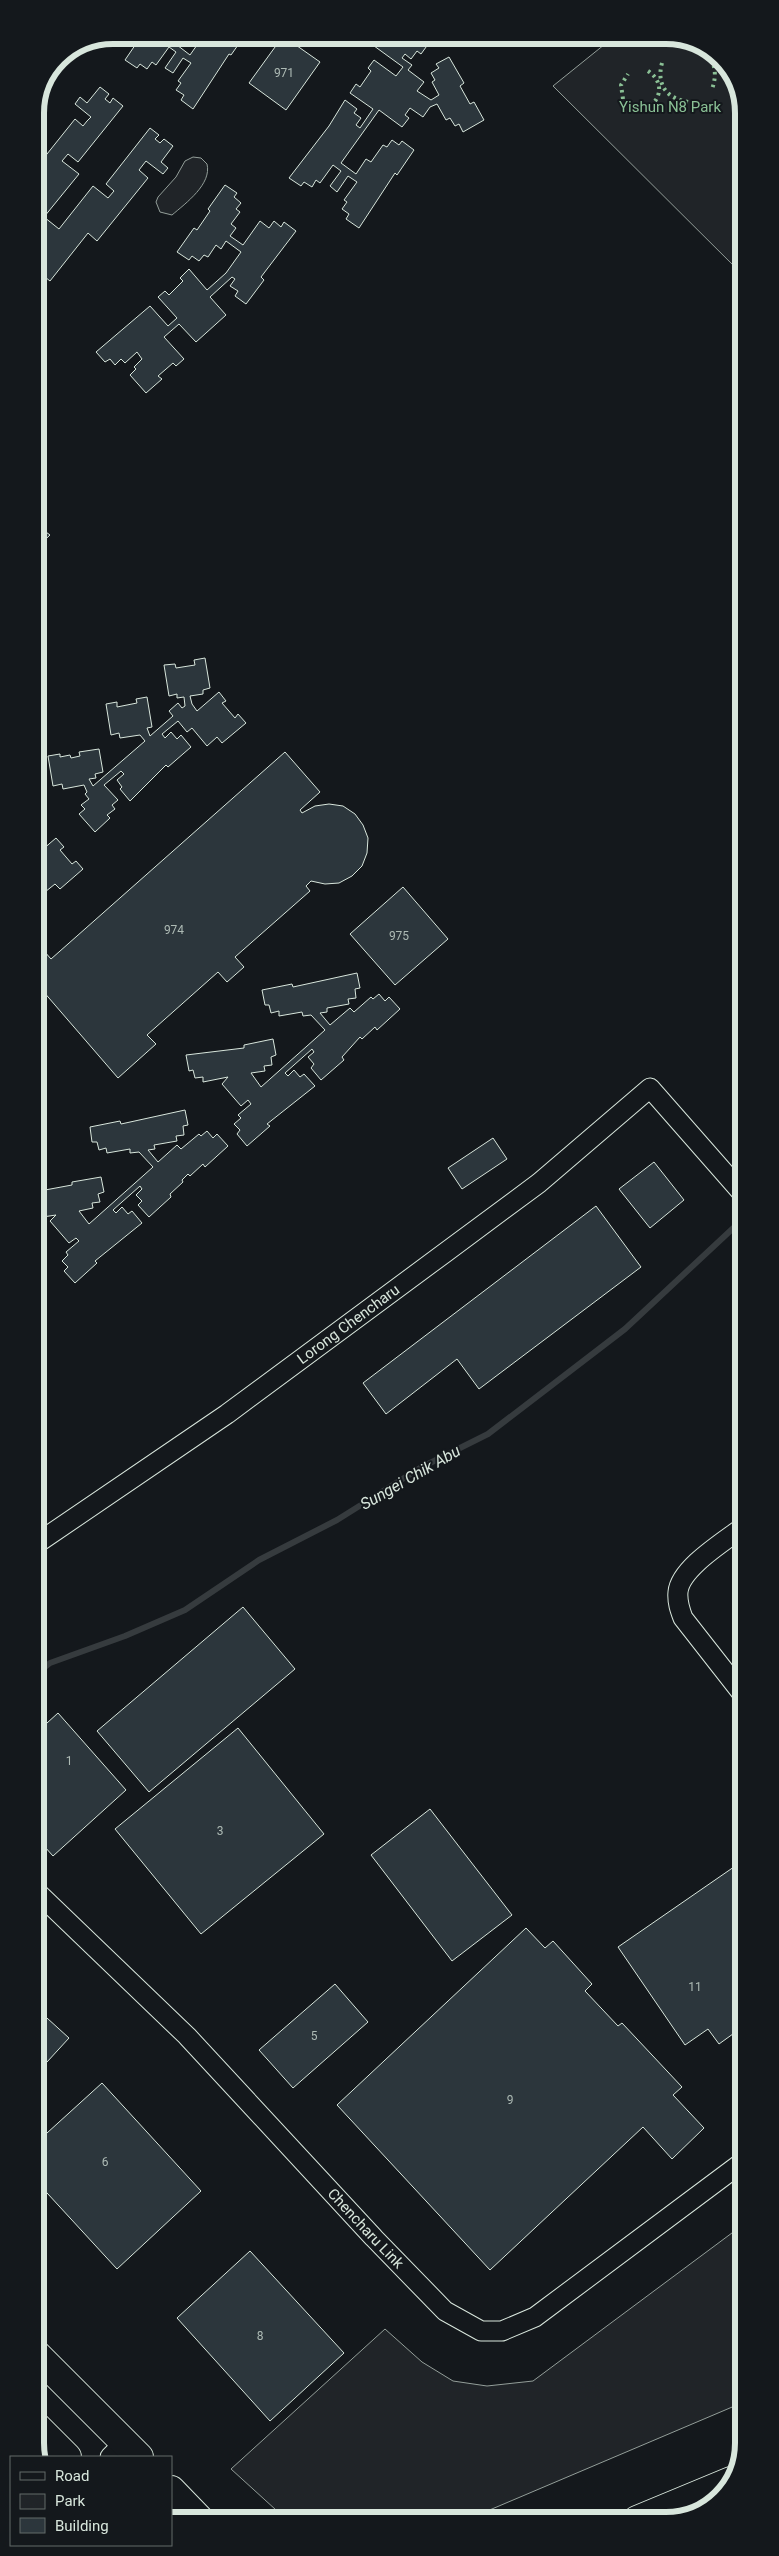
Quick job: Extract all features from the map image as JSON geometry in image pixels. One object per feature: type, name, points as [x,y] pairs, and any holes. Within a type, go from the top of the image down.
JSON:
[{"type":"main road","points":[[44,2363],[125,2452]]},
{"type":"main road","points":[[44,2435],[66,2456]]},
{"type":"main road","points":[[656,2512],[721,2485]]},
{"type":"main road","points":[[172,2491],[192,2512]]},
{"type":"street","name":"Lorong Chencharu","points":[[44,1539],[227,1414],[539,1183],[650,1088],[735,1185]]},
{"type":"street","points":[[735,1533],[697,1563],[685,1576],[678,1590],[678,1605],[683,1618],[735,1684]]},
{"type":"street","name":"Chencharu Link","points":[[44,1900],[187,2036],[374,2238],[445,2311],[482,2330],[502,2331],[535,2317],[735,2168]]},
{"type":"green space","name":"Yishun N8 Park","points":[[605,44],[680,45],[705,55],[712,61],[726,78],[734,99],[735,267],[553,86]]},
{"type":"green space","points":[[193,157],[201,158],[207,164],[208,171],[202,186],[191,199],[172,215],[160,212],[156,202],[158,197],[176,177],[185,161]]},
{"type":"green space","points":[[735,2231],[735,2406],[485,2512],[278,2512],[231,2469],[385,2329],[422,2362],[453,2381],[487,2386],[533,2381]]},
{"type":"building","points":[[136,44],[178,44],[190,55],[198,44],[239,44],[231,55],[229,54],[193,109],[181,100],[184,95],[176,90],[181,83],[178,81],[191,63],[183,58],[173,73],[165,68],[176,52],[169,47],[156,65],[152,62],[147,69],[140,64],[137,68],[125,60]]},
{"type":"building","points":[[277,44],[294,44],[320,62],[286,110],[249,83]]},
{"type":"building","points":[[371,44],[428,44],[421,54],[417,51],[411,59],[405,54],[402,58],[412,65],[408,70],[424,82],[417,91],[431,100],[439,95],[432,82],[435,80],[431,73],[439,68],[436,64],[449,57],[464,83],[460,86],[470,104],[474,102],[484,120],[463,132],[459,124],[455,126],[450,118],[446,120],[437,104],[430,107],[423,117],[410,108],[405,115],[409,118],[402,127],[379,110],[341,163],[356,174],[366,159],[371,162],[383,145],[387,147],[392,140],[399,145],[402,141],[414,150],[397,175],[395,173],[359,228],[346,219],[349,214],[342,209],[347,202],[344,200],[357,182],[348,176],[337,192],[330,186],[341,171],[333,165],[320,183],[316,180],[312,187],[304,182],[301,186],[289,178],[329,126],[345,100],[357,109],[354,113],[361,118],[356,125],[360,128],[373,109],[350,93],[356,84],[360,87],[371,71],[368,68],[374,60],[396,76],[403,67]]},
{"type":"building","points":[[100,87],[109,94],[105,99],[110,103],[113,98],[123,106],[78,162],[68,154],[62,161],[79,174],[44,217],[44,158],[75,119],[83,126],[91,117],[75,104],[80,97],[87,103]]},
{"type":"building","points":[[150,128],[159,135],[155,139],[160,143],[164,139],[173,146],[161,162],[168,168],[163,174],[146,161],[139,170],[148,178],[97,241],[88,233],[50,281],[44,276],[44,217],[59,229],[93,186],[108,198],[114,191],[106,184]]},
{"type":"building","points":[[225,185],[237,193],[234,197],[241,203],[236,209],[240,212],[231,224],[236,228],[230,236],[243,245],[260,221],[269,228],[274,221],[281,227],[284,222],[296,231],[261,277],[264,280],[246,304],[235,296],[238,291],[230,286],[235,279],[232,277],[210,297],[226,315],[196,342],[179,324],[164,337],[184,359],[176,366],[173,363],[158,376],[162,379],[146,393],[130,375],[136,369],[134,367],[142,359],[137,352],[125,363],[121,359],[115,365],[110,359],[105,362],[96,352],[150,306],[168,326],[177,318],[158,297],[165,291],[169,295],[183,281],[180,278],[189,269],[207,290],[226,273],[241,252],[226,241],[221,249],[216,245],[208,257],[204,255],[199,261],[192,256],[189,260],[177,252],[194,228],[197,230],[210,211],[208,209]]},
{"type":"building","points":[[44,531],[50,535],[44,541]]},
{"type":"building","points":[[205,658],[210,688],[203,690],[203,694],[190,696],[192,704],[197,711],[219,692],[226,701],[222,703],[235,718],[238,714],[246,723],[222,743],[217,737],[207,746],[192,728],[187,732],[178,721],[162,734],[165,738],[171,732],[177,739],[181,735],[191,747],[168,767],[166,765],[130,801],[120,789],[122,787],[117,780],[124,774],[121,771],[104,785],[118,800],[112,805],[115,809],[107,815],[110,818],[95,832],[79,814],[85,809],[81,805],[89,799],[85,794],[87,792],[84,785],[63,789],[62,784],[53,786],[48,756],[60,754],[60,757],[70,755],[71,758],[80,756],[79,752],[99,749],[103,772],[95,774],[96,778],[89,779],[93,786],[145,741],[140,735],[120,738],[119,733],[111,735],[106,704],[117,702],[117,707],[137,703],[136,699],[147,697],[152,727],[147,728],[150,736],[173,716],[169,711],[178,703],[182,708],[185,706],[184,697],[177,698],[177,694],[169,696],[164,665],[175,664],[176,668],[195,665],[194,660]]},
{"type":"building","points":[[285,752],[320,792],[300,810],[302,813],[315,806],[329,804],[343,806],[355,814],[363,825],[368,838],[367,853],[362,866],[352,876],[339,883],[325,884],[311,881],[306,886],[310,891],[235,957],[244,967],[227,982],[218,972],[147,1035],[156,1044],[118,1078],[44,992],[44,951],[51,959]]},
{"type":"building","points":[[56,838],[64,847],[60,850],[72,864],[76,861],[83,869],[60,889],[55,884],[45,892],[44,848]]},
{"type":"building","points":[[403,887],[448,939],[395,985],[350,934]]},
{"type":"building","points":[[357,973],[360,988],[355,989],[356,998],[348,999],[349,1004],[327,1008],[327,1012],[320,1013],[330,1025],[350,1008],[354,1012],[371,997],[373,999],[379,994],[385,1001],[389,997],[400,1009],[377,1030],[375,1027],[362,1039],[360,1037],[342,1057],[344,1060],[321,1080],[311,1068],[314,1064],[308,1057],[314,1052],[312,1049],[285,1073],[288,1076],[294,1070],[300,1077],[304,1074],[315,1086],[267,1124],[270,1126],[247,1146],[237,1134],[240,1130],[234,1124],[241,1118],[238,1115],[251,1104],[248,1100],[241,1106],[222,1084],[228,1077],[203,1082],[203,1077],[195,1078],[193,1070],[189,1071],[186,1055],[244,1048],[244,1045],[273,1039],[276,1055],[271,1057],[272,1065],[264,1066],[265,1071],[251,1073],[261,1087],[325,1030],[311,1015],[303,1016],[302,1012],[279,1016],[279,1011],[271,1013],[269,1005],[265,1005],[262,990],[292,984],[293,987]]},
{"type":"building","points":[[185,1110],[188,1125],[183,1126],[184,1135],[176,1136],[177,1141],[154,1145],[155,1149],[148,1150],[158,1162],[177,1145],[181,1149],[199,1134],[201,1136],[207,1131],[213,1138],[217,1134],[228,1146],[205,1167],[203,1164],[190,1176],[188,1174],[182,1180],[183,1182],[170,1194],[171,1197],[149,1217],[138,1205],[142,1201],[136,1195],[142,1189],[140,1186],[113,1210],[116,1213],[122,1207],[128,1214],[132,1211],[142,1223],[95,1261],[97,1263],[75,1283],[64,1271],[68,1267],[62,1261],[68,1255],[66,1252],[79,1241],[76,1238],[69,1243],[50,1221],[56,1215],[44,1217],[44,1187],[45,1190],[72,1185],[72,1182],[101,1177],[104,1192],[98,1194],[100,1202],[92,1203],[93,1208],[79,1211],[89,1224],[153,1167],[139,1152],[130,1153],[130,1149],[107,1153],[106,1148],[99,1150],[97,1142],[92,1142],[90,1127],[120,1121],[121,1124]]},
{"type":"building","points":[[493,1138],[507,1159],[462,1189],[448,1168]]},
{"type":"building","points":[[654,1162],[684,1200],[650,1228],[619,1189]]},
{"type":"building","points":[[596,1206],[641,1267],[479,1389],[457,1359],[386,1414],[363,1383]]},
{"type":"building","points":[[243,1607],[295,1669],[149,1792],[97,1731]]},
{"type":"building","points":[[58,1713],[126,1790],[53,1856],[44,1846],[44,1726]]},
{"type":"building","points":[[238,1728],[324,1834],[201,1934],[115,1829]]},
{"type":"building","points":[[430,1809],[512,1915],[452,1961],[371,1855]]},
{"type":"building","points":[[735,1866],[735,2032],[719,2044],[708,2029],[685,2045],[618,1947]]},
{"type":"building","points":[[526,1928],[545,1948],[553,1941],[592,1984],[585,1991],[618,2026],[622,2023],[682,2087],[673,2095],[704,2128],[672,2159],[643,2127],[490,2270],[337,2105]]},
{"type":"building","points":[[335,1984],[368,2022],[293,2088],[259,2050]]},
{"type":"building","points":[[44,2015],[69,2038],[44,2065]]},
{"type":"building","points":[[102,2083],[201,2191],[117,2269],[44,2190],[44,2136]]},
{"type":"building","points":[[250,2251],[344,2353],[270,2421],[177,2318]]},
{"type":"waterway","name":"Sungei Chik Abu","points":[[44,1668],[50,1663],[125,1636],[185,1610],[259,1560],[337,1520],[420,1468],[488,1434],[625,1329],[735,1226]]},
{"type":"hedge","points":[[711,60],[715,72],[712,89]]},
{"type":"hedge","points":[[662,63],[661,78],[665,90],[675,98],[689,102]]},
{"type":"hedge","points":[[648,71],[656,79],[659,88],[657,98],[650,106]]},
{"type":"hedge","points":[[623,99],[621,85],[628,74]]}]
